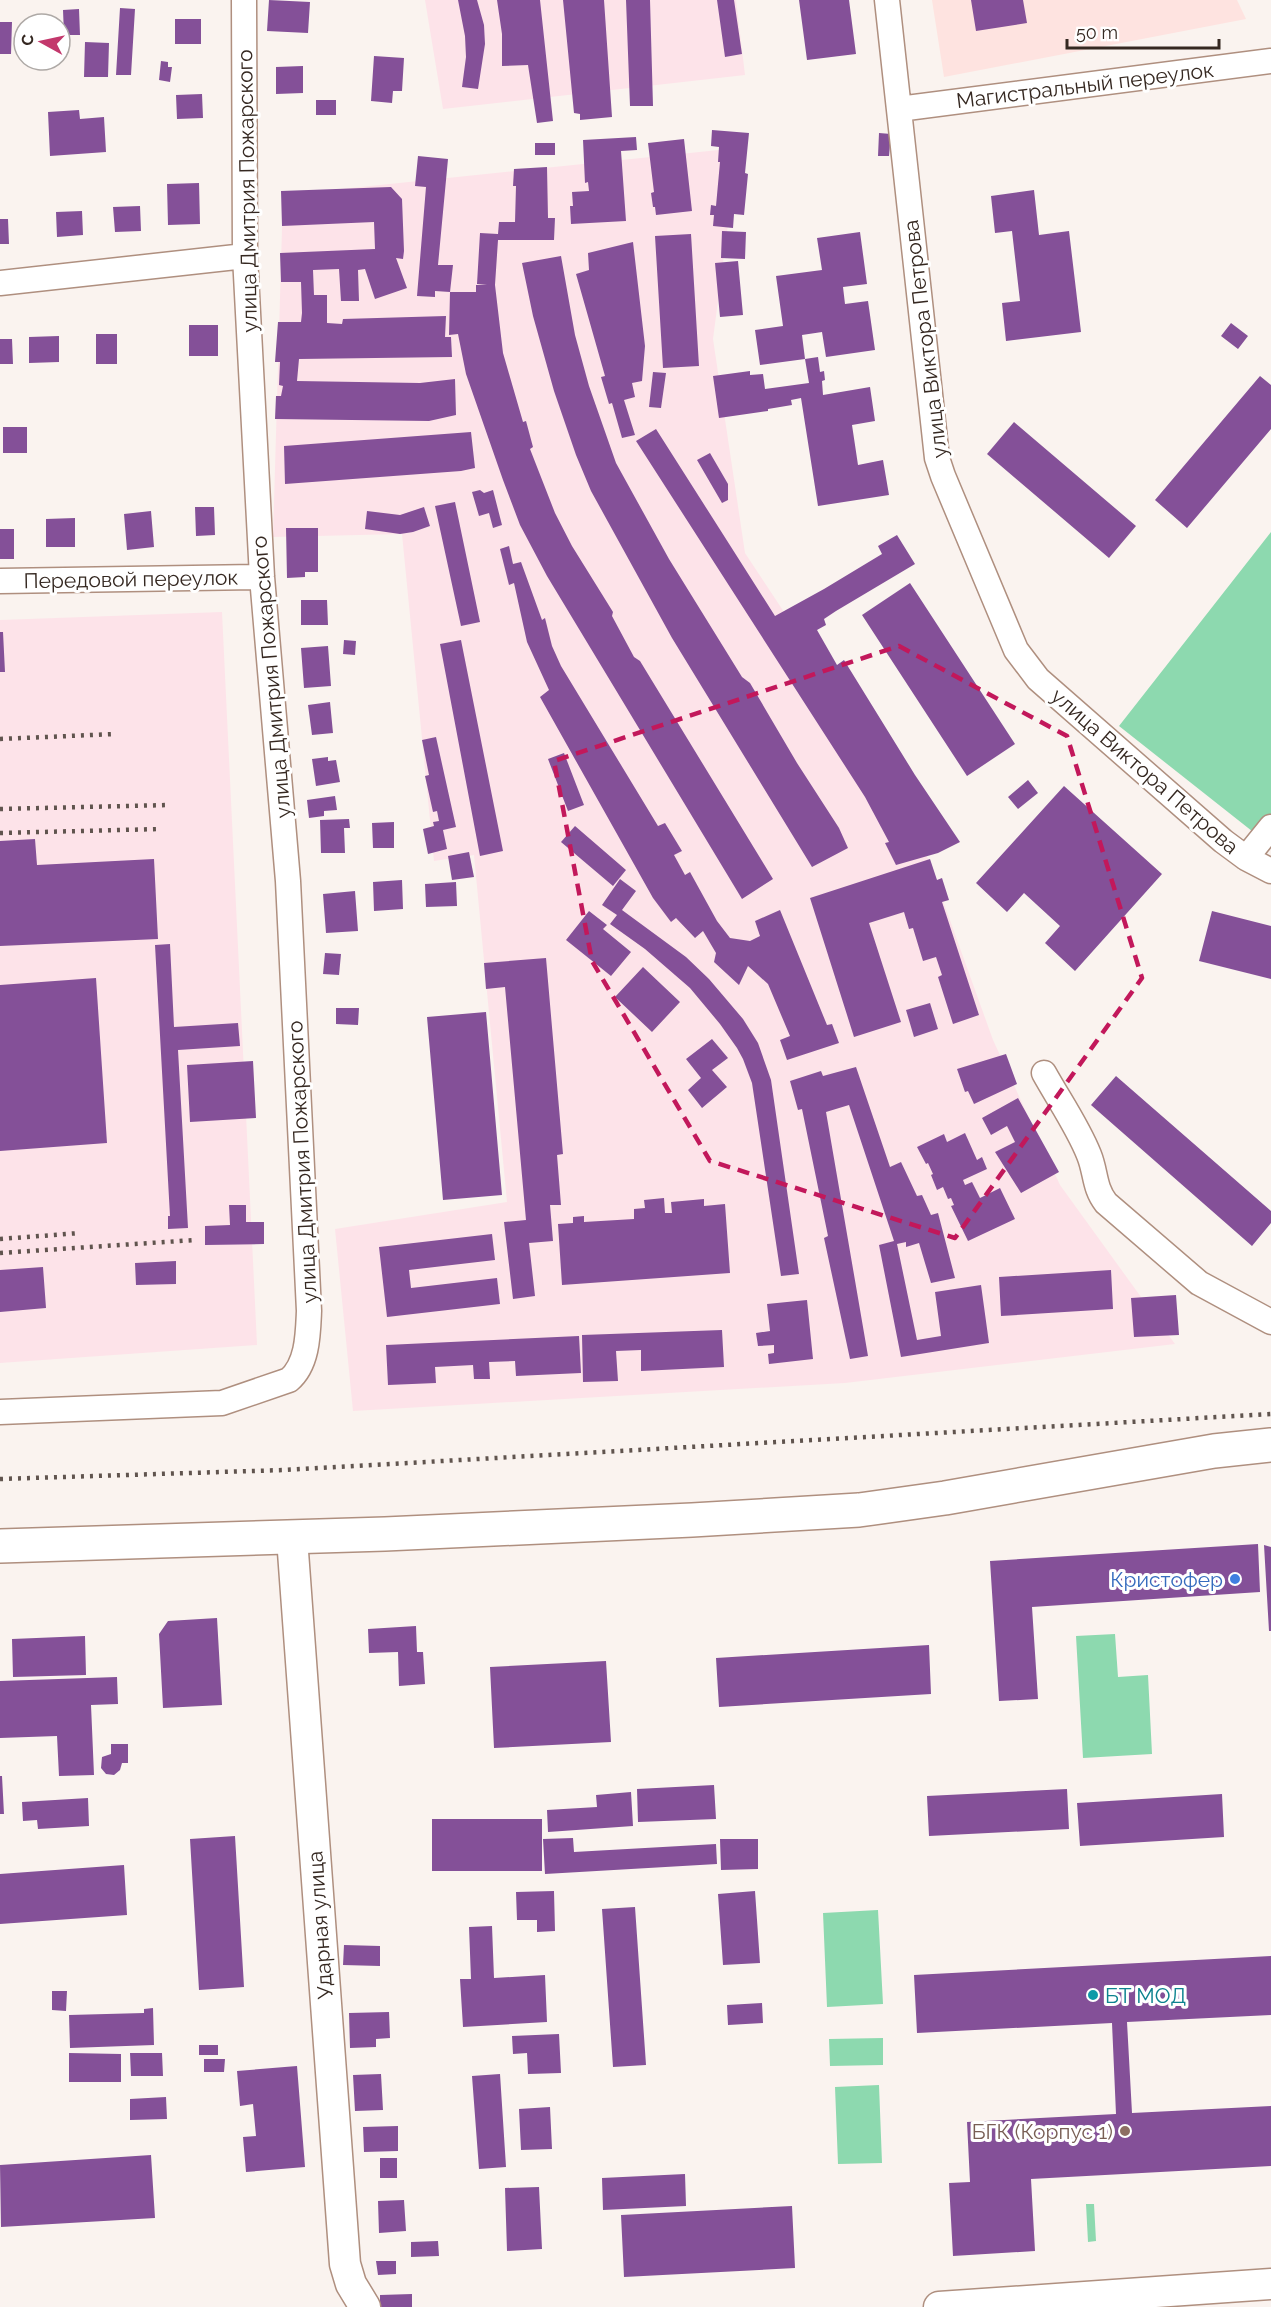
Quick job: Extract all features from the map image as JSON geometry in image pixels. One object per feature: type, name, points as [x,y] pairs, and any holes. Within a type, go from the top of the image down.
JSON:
[{"type":"main road","points":[[0,1546],[292,1538],[859,1510],[945,1498],[1214,1451],[1271,1445]]},
{"type":"street","name":"улица Виктора Петрова","points":[[887,0],[937,458],[1016,650],[1046,686],[1222,841],[1246,858],[1271,871]]},
{"type":"street","name":"улица Дмитрия Пожарского","points":[[0,1413],[222,1403],[289,1380],[296,1374],[304,1353],[309,1311],[288,881],[262,576],[245,256],[246,143],[239,5]]},
{"type":"street","name":"Магистральный переулок","points":[[899,109],[1271,61]]},
{"type":"street","points":[[0,283],[245,256]]},
{"type":"street","name":"Передовой переулок","points":[[0,581],[262,576]]},
{"type":"street","points":[[1246,858],[1271,827]]},
{"type":"street","points":[[1044,1073],[1088,1152],[1095,1172],[1096,1186],[1106,1203],[1199,1283],[1271,1322]]},
{"type":"street","name":"Ударная улица","points":[[292,1538],[345,2264],[351,2284],[365,2307]]},
{"type":"street","points":[[939,2307],[1271,2284]]},
{"type":"highlighted area","points":[[899,646],[1067,736],[1142,978],[955,1238],[710,1161],[592,961],[554,761]]},
{"type":"shaded area","points":[[425,0],[736,0],[745,75],[443,109]]},
{"type":"shaded area","points":[[932,0],[1237,0],[1246,19],[944,77]]},
{"type":"shaded area","points":[[738,148],[713,339],[745,553],[905,795],[993,1040],[1060,1185],[1175,1344],[845,1383],[353,1411],[335,1229],[507,1202],[474,855],[434,861],[402,534],[273,537],[283,195]]},
{"type":"shaded area","points":[[222,612],[257,1345],[0,1363],[0,620]]},
{"type":"green space","points":[[1271,532],[1271,818],[1257,835],[1119,726]]},
{"type":"green space","points":[[1115,1634],[1118,1677],[1148,1675],[1152,1754],[1083,1758],[1076,1636]]},
{"type":"green space","points":[[878,1910],[883,2004],[827,2007],[823,1913]]},
{"type":"green space","points":[[883,2038],[883,2065],[830,2066],[829,2039]]},
{"type":"green space","points":[[879,2085],[882,2163],[838,2164],[835,2087]]},
{"type":"green space","points":[[1086,2204],[1094,2204],[1096,2241],[1088,2242]]},
{"type":"building","points":[[269,0],[310,2],[308,33],[267,31]]},
{"type":"building","points":[[458,0],[477,0],[484,25],[485,44],[478,89],[462,87],[466,57],[465,36]]},
{"type":"building","points":[[497,0],[540,0],[553,121],[537,123],[528,65],[502,66],[502,34]]},
{"type":"building","points":[[563,0],[604,0],[612,117],[580,120],[580,114],[574,113]]},
{"type":"building","points":[[626,0],[650,0],[653,106],[630,106]]},
{"type":"building","points":[[717,0],[734,0],[742,54],[725,57]]},
{"type":"building","points":[[799,0],[849,0],[856,54],[807,60]]},
{"type":"building","points":[[971,0],[1023,0],[1027,23],[976,31]]},
{"type":"building","points":[[120,8],[135,9],[131,75],[116,75]]},
{"type":"building","points":[[79,9],[80,35],[72,35],[72,12],[63,12],[63,10]]},
{"type":"building","points":[[175,19],[201,19],[201,44],[175,44]]},
{"type":"building","points":[[0,22],[12,22],[11,54],[0,54]]},
{"type":"building","points":[[85,42],[109,43],[108,77],[84,77]]},
{"type":"building","points":[[374,56],[404,58],[402,91],[393,91],[392,103],[371,101]]},
{"type":"building","points":[[161,61],[168,62],[168,67],[172,67],[170,82],[159,80]]},
{"type":"building","points":[[303,66],[303,93],[276,94],[276,67]]},
{"type":"building","points":[[202,94],[203,118],[177,119],[176,95]]},
{"type":"building","points":[[316,100],[336,100],[336,115],[316,115]]},
{"type":"building","points":[[79,110],[80,119],[104,117],[106,152],[50,156],[48,112]]},
{"type":"building","points":[[712,130],[749,133],[744,215],[734,214],[733,228],[713,226],[714,215],[710,215],[711,205],[716,206],[720,162],[718,162],[719,147],[711,146]]},
{"type":"building","points":[[879,133],[891,134],[889,156],[878,156]]},
{"type":"building","points":[[636,137],[637,150],[621,151],[626,221],[571,224],[572,192],[589,191],[588,182],[585,183],[583,140]]},
{"type":"building","points":[[684,139],[692,211],[656,215],[651,193],[654,192],[648,143]]},
{"type":"building","points":[[535,143],[555,143],[555,155],[535,155]]},
{"type":"building","points":[[418,156],[448,159],[438,265],[453,265],[450,292],[435,291],[435,297],[417,296],[426,187],[415,186]]},
{"type":"building","points":[[547,167],[548,218],[555,218],[554,240],[498,240],[495,285],[503,353],[523,422],[526,421],[533,447],[530,449],[555,513],[572,546],[613,612],[612,616],[634,657],[640,661],[773,879],[742,899],[547,576],[520,525],[466,374],[458,334],[449,335],[450,292],[476,292],[476,285],[487,285],[477,284],[480,233],[498,234],[499,222],[515,222],[514,169]]},
{"type":"building","points":[[199,183],[200,224],[168,225],[167,184]]},
{"type":"building","points":[[391,187],[402,199],[404,251],[403,259],[396,258],[407,288],[375,299],[365,269],[358,270],[359,301],[341,301],[339,269],[313,270],[314,295],[327,295],[327,323],[342,324],[343,319],[446,316],[445,337],[451,337],[452,357],[299,359],[297,381],[420,383],[455,379],[456,415],[429,421],[275,419],[276,396],[281,396],[283,386],[279,385],[280,362],[275,362],[278,322],[301,322],[302,313],[301,282],[281,282],[280,253],[375,249],[374,222],[282,226],[281,191]]},
{"type":"building","points":[[1034,190],[1039,235],[1069,231],[1081,332],[1006,341],[1002,303],[1020,301],[1012,231],[995,233],[991,196]]},
{"type":"building","points":[[140,206],[141,231],[115,232],[113,207]]},
{"type":"building","points":[[82,211],[83,235],[57,237],[56,212]]},
{"type":"building","points":[[0,219],[8,219],[9,244],[0,244]]},
{"type":"building","points":[[722,231],[746,232],[745,259],[721,258]]},
{"type":"building","points":[[860,232],[867,284],[843,287],[845,304],[868,301],[875,350],[826,357],[822,332],[802,335],[805,359],[760,365],[755,330],[783,326],[776,276],[822,270],[817,238]]},
{"type":"building","points":[[691,234],[699,366],[663,368],[655,236]]},
{"type":"building","points":[[633,242],[645,346],[642,381],[632,383],[635,397],[624,400],[635,435],[622,438],[612,403],[609,404],[601,377],[605,376],[576,274],[589,270],[588,253]]},
{"type":"building","points":[[561,256],[575,335],[589,386],[616,463],[669,559],[742,677],[750,683],[839,828],[848,848],[812,867],[672,638],[591,491],[576,455],[554,391],[533,316],[522,263]]},
{"type":"building","points":[[738,261],[743,315],[720,317],[715,263]]},
{"type":"building","points":[[1231,323],[1248,336],[1238,349],[1221,336]]},
{"type":"building","points":[[189,325],[218,325],[218,356],[189,356]]},
{"type":"building","points":[[96,334],[117,334],[117,364],[96,364]]},
{"type":"building","points":[[59,336],[59,362],[29,363],[29,337]]},
{"type":"building","points":[[0,339],[12,339],[13,364],[0,364]]},
{"type":"building","points":[[818,357],[820,372],[824,371],[823,395],[870,387],[875,421],[852,425],[858,465],[883,460],[889,495],[818,506],[801,398],[791,400],[792,405],[768,409],[768,411],[719,418],[713,376],[750,371],[750,375],[763,374],[765,389],[809,383],[805,359]]},
{"type":"building","points":[[653,372],[666,373],[661,408],[649,407]]},
{"type":"building","points":[[1260,376],[1271,385],[1271,429],[1187,528],[1155,500]]},
{"type":"building","points":[[1014,422],[1136,526],[1109,558],[987,454]]},
{"type":"building","points":[[3,427],[27,427],[27,453],[3,453]]},
{"type":"building","points":[[656,429],[775,616],[882,554],[878,546],[897,535],[915,564],[824,619],[826,625],[817,630],[837,665],[844,660],[915,775],[960,842],[938,853],[896,865],[885,843],[889,842],[865,797],[636,441]]},
{"type":"building","points":[[471,432],[475,468],[461,471],[285,484],[284,446]]},
{"type":"building","points":[[710,453],[728,484],[728,500],[722,503],[697,460]]},
{"type":"building","points":[[480,490],[484,493],[493,490],[502,525],[493,528],[489,513],[479,516],[472,492]]},
{"type":"building","points":[[455,502],[480,622],[461,626],[435,506]]},
{"type":"building","points":[[195,507],[214,507],[215,535],[196,536]]},
{"type":"building","points":[[424,507],[430,526],[400,534],[365,529],[367,511],[400,515]]},
{"type":"building","points":[[151,511],[154,547],[127,550],[124,514]]},
{"type":"building","points":[[75,518],[75,547],[46,547],[46,519]]},
{"type":"building","points":[[286,528],[318,528],[318,572],[305,572],[305,577],[287,578]]},
{"type":"building","points":[[0,529],[14,529],[14,559],[0,559]]},
{"type":"building","points":[[509,546],[513,564],[521,562],[542,620],[545,618],[552,646],[561,666],[658,826],[665,823],[682,851],[674,855],[685,875],[690,872],[717,921],[730,938],[750,941],[760,936],[755,921],[780,910],[827,1025],[832,1024],[839,1043],[787,1060],[780,1040],[790,1036],[768,984],[748,966],[739,985],[714,962],[716,953],[703,931],[695,938],[676,918],[671,922],[653,898],[540,697],[549,690],[527,642],[514,583],[509,585],[500,549]]},
{"type":"building","points":[[910,583],[1015,744],[967,776],[862,615]]},
{"type":"building","points":[[301,600],[327,600],[328,625],[301,625]]},
{"type":"building","points":[[0,632],[3,632],[5,672],[0,672]]},
{"type":"building","points":[[344,640],[356,641],[355,655],[343,654]]},
{"type":"building","points":[[461,640],[503,851],[480,856],[440,644]]},
{"type":"building","points":[[328,646],[331,686],[304,688],[301,648]]},
{"type":"building","points":[[330,702],[333,733],[312,735],[308,705]]},
{"type":"building","points":[[436,737],[456,827],[443,830],[447,849],[428,854],[423,829],[434,826],[433,822],[439,821],[437,811],[433,812],[425,776],[429,775],[422,740]]},
{"type":"building","points":[[564,753],[584,805],[568,811],[548,759]]},
{"type":"building","points":[[328,757],[328,761],[336,760],[340,782],[316,786],[312,759]]},
{"type":"building","points":[[1028,780],[1038,793],[1018,809],[1008,797]]},
{"type":"building","points":[[1064,786],[1162,874],[1075,971],[1045,943],[1060,926],[1024,893],[1007,912],[976,883]]},
{"type":"building","points":[[335,796],[337,810],[324,811],[324,816],[309,818],[307,800]]},
{"type":"building","points":[[349,819],[350,828],[344,828],[345,853],[321,853],[320,820]]},
{"type":"building","points":[[394,822],[394,848],[373,848],[372,823]]},
{"type":"building","points":[[575,826],[626,870],[613,886],[561,842]]},
{"type":"building","points":[[35,839],[37,865],[154,859],[158,939],[0,946],[0,841]]},
{"type":"building","points":[[469,852],[474,877],[452,880],[448,856]]},
{"type":"building","points":[[930,859],[937,880],[942,878],[949,900],[942,902],[979,1015],[953,1024],[938,977],[942,975],[936,957],[923,961],[913,928],[909,929],[904,912],[869,923],[901,1022],[854,1037],[810,898]]},
{"type":"building","points":[[620,879],[636,891],[622,910],[686,957],[709,979],[743,1019],[758,1043],[771,1080],[799,1274],[781,1276],[752,1083],[743,1059],[720,1024],[690,988],[645,949],[610,924],[617,915],[602,905]]},
{"type":"building","points":[[402,880],[403,909],[374,911],[373,882]]},
{"type":"building","points":[[456,882],[457,906],[426,907],[425,884]]},
{"type":"building","points":[[355,891],[358,931],[326,933],[323,894]]},
{"type":"building","points":[[589,911],[607,925],[603,929],[631,952],[611,976],[566,940]]},
{"type":"building","points":[[1212,911],[1271,926],[1271,979],[1199,961]]},
{"type":"building","points":[[170,944],[174,1027],[238,1023],[240,1046],[178,1050],[188,1228],[168,1229],[168,1216],[170,1216],[155,945]]},
{"type":"building","points":[[325,953],[341,954],[339,975],[323,974]]},
{"type":"building","points":[[546,958],[563,1154],[557,1155],[561,1205],[550,1205],[553,1241],[529,1243],[535,1296],[513,1299],[504,1222],[526,1220],[505,987],[486,989],[484,963]]},
{"type":"building","points":[[643,967],[680,1002],[652,1032],[615,997]]},
{"type":"building","points":[[96,978],[107,1143],[0,1151],[0,985]]},
{"type":"building","points":[[930,1003],[938,1029],[914,1037],[906,1010]]},
{"type":"building","points":[[336,1008],[359,1008],[358,1025],[336,1024]]},
{"type":"building","points":[[486,1012],[502,1195],[443,1200],[427,1017]]},
{"type":"building","points":[[712,1039],[728,1058],[712,1070],[727,1087],[702,1108],[688,1090],[701,1078],[686,1059]]},
{"type":"building","points":[[1006,1054],[1017,1084],[974,1104],[968,1091],[965,1092],[957,1069]]},
{"type":"building","points":[[253,1061],[256,1118],[190,1122],[187,1065]]},
{"type":"building","points":[[856,1067],[890,1167],[901,1162],[917,1196],[922,1195],[931,1215],[938,1213],[955,1278],[931,1283],[919,1243],[906,1247],[906,1242],[897,1244],[917,1340],[941,1336],[935,1292],[981,1285],[989,1343],[901,1357],[879,1245],[894,1241],[849,1105],[826,1112],[868,1356],[850,1359],[824,1238],[828,1236],[802,1109],[798,1110],[790,1081],[821,1071],[823,1076]]},
{"type":"building","points":[[1116,1076],[1271,1211],[1271,1223],[1252,1246],[1091,1105]]},
{"type":"building","points":[[1018,1098],[1059,1172],[1021,1193],[995,1152],[1015,1142],[1007,1126],[991,1135],[982,1118]]},
{"type":"building","points":[[965,1133],[977,1160],[982,1157],[987,1169],[963,1180],[965,1185],[972,1182],[980,1198],[1000,1188],[1015,1219],[968,1241],[951,1206],[954,1205],[951,1198],[948,1199],[943,1187],[937,1190],[928,1163],[926,1164],[917,1147],[944,1134],[947,1142]]},
{"type":"building","points":[[664,1198],[665,1213],[672,1213],[671,1202],[704,1199],[704,1206],[725,1204],[730,1273],[562,1285],[558,1224],[573,1223],[573,1217],[584,1216],[584,1222],[634,1219],[634,1209],[645,1208],[644,1200]]},
{"type":"building","points":[[229,1205],[246,1205],[246,1222],[264,1222],[264,1244],[205,1245],[205,1226],[230,1225]]},
{"type":"building","points":[[492,1234],[495,1260],[409,1270],[411,1288],[497,1278],[500,1304],[387,1317],[379,1247]]},
{"type":"building","points":[[176,1261],[176,1284],[136,1285],[135,1263]]},
{"type":"building","points":[[43,1267],[46,1308],[0,1312],[0,1270]]},
{"type":"building","points":[[1111,1270],[1113,1309],[1001,1316],[999,1277]]},
{"type":"building","points":[[1176,1295],[1179,1335],[1134,1337],[1131,1298]]},
{"type":"building","points":[[807,1300],[813,1359],[769,1364],[768,1354],[774,1353],[774,1345],[758,1346],[756,1333],[770,1331],[767,1304]]},
{"type":"building","points":[[722,1330],[724,1367],[641,1371],[641,1350],[616,1351],[618,1381],[583,1382],[582,1335]]},
{"type":"building","points":[[579,1336],[581,1373],[516,1376],[515,1361],[489,1362],[490,1379],[474,1379],[473,1365],[435,1367],[436,1383],[388,1385],[386,1345]]},
{"type":"building","points":[[1258,1544],[1260,1592],[1032,1607],[1038,1699],[999,1701],[990,1561]]},
{"type":"building","points":[[1264,1545],[1271,1547],[1271,1631],[1269,1631]]},
{"type":"building","points":[[217,1618],[222,1705],[163,1708],[159,1634],[168,1621]]},
{"type":"building","points":[[416,1626],[417,1652],[423,1652],[425,1684],[399,1686],[398,1652],[369,1653],[368,1629]]},
{"type":"building","points":[[85,1636],[86,1675],[13,1677],[12,1639]]},
{"type":"building","points":[[929,1645],[931,1694],[719,1707],[716,1658]]},
{"type":"building","points":[[606,1661],[611,1742],[494,1748],[490,1667]]},
{"type":"building","points":[[117,1677],[118,1704],[91,1705],[94,1775],[59,1776],[57,1736],[0,1738],[0,1681]]},
{"type":"building","points":[[111,1744],[128,1744],[128,1763],[122,1763],[120,1770],[114,1775],[106,1774],[101,1768],[102,1757],[111,1754]]},
{"type":"building","points":[[0,1776],[2,1776],[4,1814],[0,1814]]},
{"type":"building","points":[[714,1785],[716,1819],[638,1822],[637,1789]]},
{"type":"building","points":[[1067,1789],[1069,1829],[929,1836],[927,1796]]},
{"type":"building","points":[[631,1792],[633,1826],[548,1832],[547,1810],[597,1807],[596,1795]]},
{"type":"building","points":[[1222,1794],[1224,1837],[1080,1846],[1077,1803]]},
{"type":"building","points":[[88,1798],[89,1826],[38,1829],[37,1820],[23,1821],[22,1802]]},
{"type":"building","points":[[432,1819],[542,1819],[542,1871],[432,1871]]},
{"type":"building","points":[[235,1836],[244,1987],[199,1990],[190,1839]]},
{"type":"building","points":[[573,1838],[574,1852],[716,1844],[717,1864],[545,1874],[543,1839]]},
{"type":"building","points":[[720,1839],[758,1839],[758,1869],[721,1870]]},
{"type":"building","points":[[124,1865],[127,1915],[0,1924],[0,1874]]},
{"type":"building","points":[[554,1891],[555,1931],[537,1932],[537,1920],[517,1920],[516,1892]]},
{"type":"building","points":[[755,1891],[760,1963],[723,1965],[718,1894]]},
{"type":"building","points":[[635,1907],[646,2065],[613,2067],[602,1909]]},
{"type":"building","points":[[492,1926],[494,1978],[545,1975],[547,2022],[463,2027],[460,1979],[471,1979],[469,1927]]},
{"type":"building","points":[[344,1945],[380,1946],[380,1966],[343,1965]]},
{"type":"building","points":[[1271,1956],[1271,2015],[1127,2022],[1132,2113],[1271,2106],[1271,2166],[1031,2179],[1035,2251],[953,2256],[949,2183],[970,2182],[967,2122],[1116,2114],[1112,2023],[917,2033],[914,1975]]},
{"type":"building","points":[[52,1991],[67,1991],[66,2011],[52,2010]]},
{"type":"building","points":[[762,2003],[763,2023],[728,2025],[727,2005]]},
{"type":"building","points":[[153,2008],[154,2045],[70,2048],[69,2015],[144,2013],[144,2009]]},
{"type":"building","points":[[389,2012],[390,2038],[376,2039],[376,2047],[350,2048],[349,2013]]},
{"type":"building","points":[[559,2034],[561,2073],[528,2074],[527,2053],[513,2054],[512,2036]]},
{"type":"building","points":[[199,2045],[218,2045],[218,2055],[199,2055]]},
{"type":"building","points":[[69,2053],[121,2054],[121,2082],[69,2082]]},
{"type":"building","points":[[130,2053],[162,2053],[163,2076],[131,2076]]},
{"type":"building","points":[[204,2059],[225,2059],[224,2072],[204,2072]]},
{"type":"building","points":[[297,2066],[305,2167],[246,2172],[243,2137],[256,2136],[253,2104],[240,2106],[237,2071]]},
{"type":"building","points":[[381,2074],[383,2110],[355,2111],[353,2075]]},
{"type":"building","points":[[500,2074],[506,2167],[479,2169],[472,2076]]},
{"type":"building","points":[[166,2097],[167,2119],[130,2120],[130,2099]]},
{"type":"building","points":[[550,2107],[552,2149],[521,2150],[519,2109]]},
{"type":"building","points":[[398,2126],[398,2151],[364,2152],[363,2127]]},
{"type":"building","points":[[151,2155],[155,2218],[1,2227],[0,2165]]},
{"type":"building","points":[[380,2158],[397,2158],[397,2178],[380,2178]]},
{"type":"building","points":[[685,2174],[686,2206],[603,2210],[602,2178]]},
{"type":"building","points":[[539,2187],[542,2249],[507,2251],[505,2188]]},
{"type":"building","points":[[404,2200],[406,2231],[379,2233],[378,2201]]},
{"type":"building","points":[[792,2206],[795,2268],[624,2277],[621,2215]]},
{"type":"building","points":[[438,2241],[439,2256],[411,2257],[411,2242]]},
{"type":"building","points":[[376,2261],[396,2261],[396,2274],[378,2275]]},
{"type":"building","points":[[412,2294],[412,2307],[380,2307],[380,2295]]},
{"type":"railway","points":[[0,739],[115,734]]},
{"type":"railway","points":[[0,809],[169,805]]},
{"type":"railway","points":[[0,833],[161,829]]},
{"type":"railway","points":[[0,1239],[80,1233]]},
{"type":"railway","points":[[0,1253],[195,1240]]},
{"type":"railway","points":[[0,1479],[284,1470],[1271,1414]]},
{"type":"place","name":"Кристофер","points":[[1235,1579]]},
{"type":"place","name":"БТ МОД","points":[[1093,1995]]},
{"type":"place","name":"БГК (Корпус 1)","points":[[1125,2131]]}]
